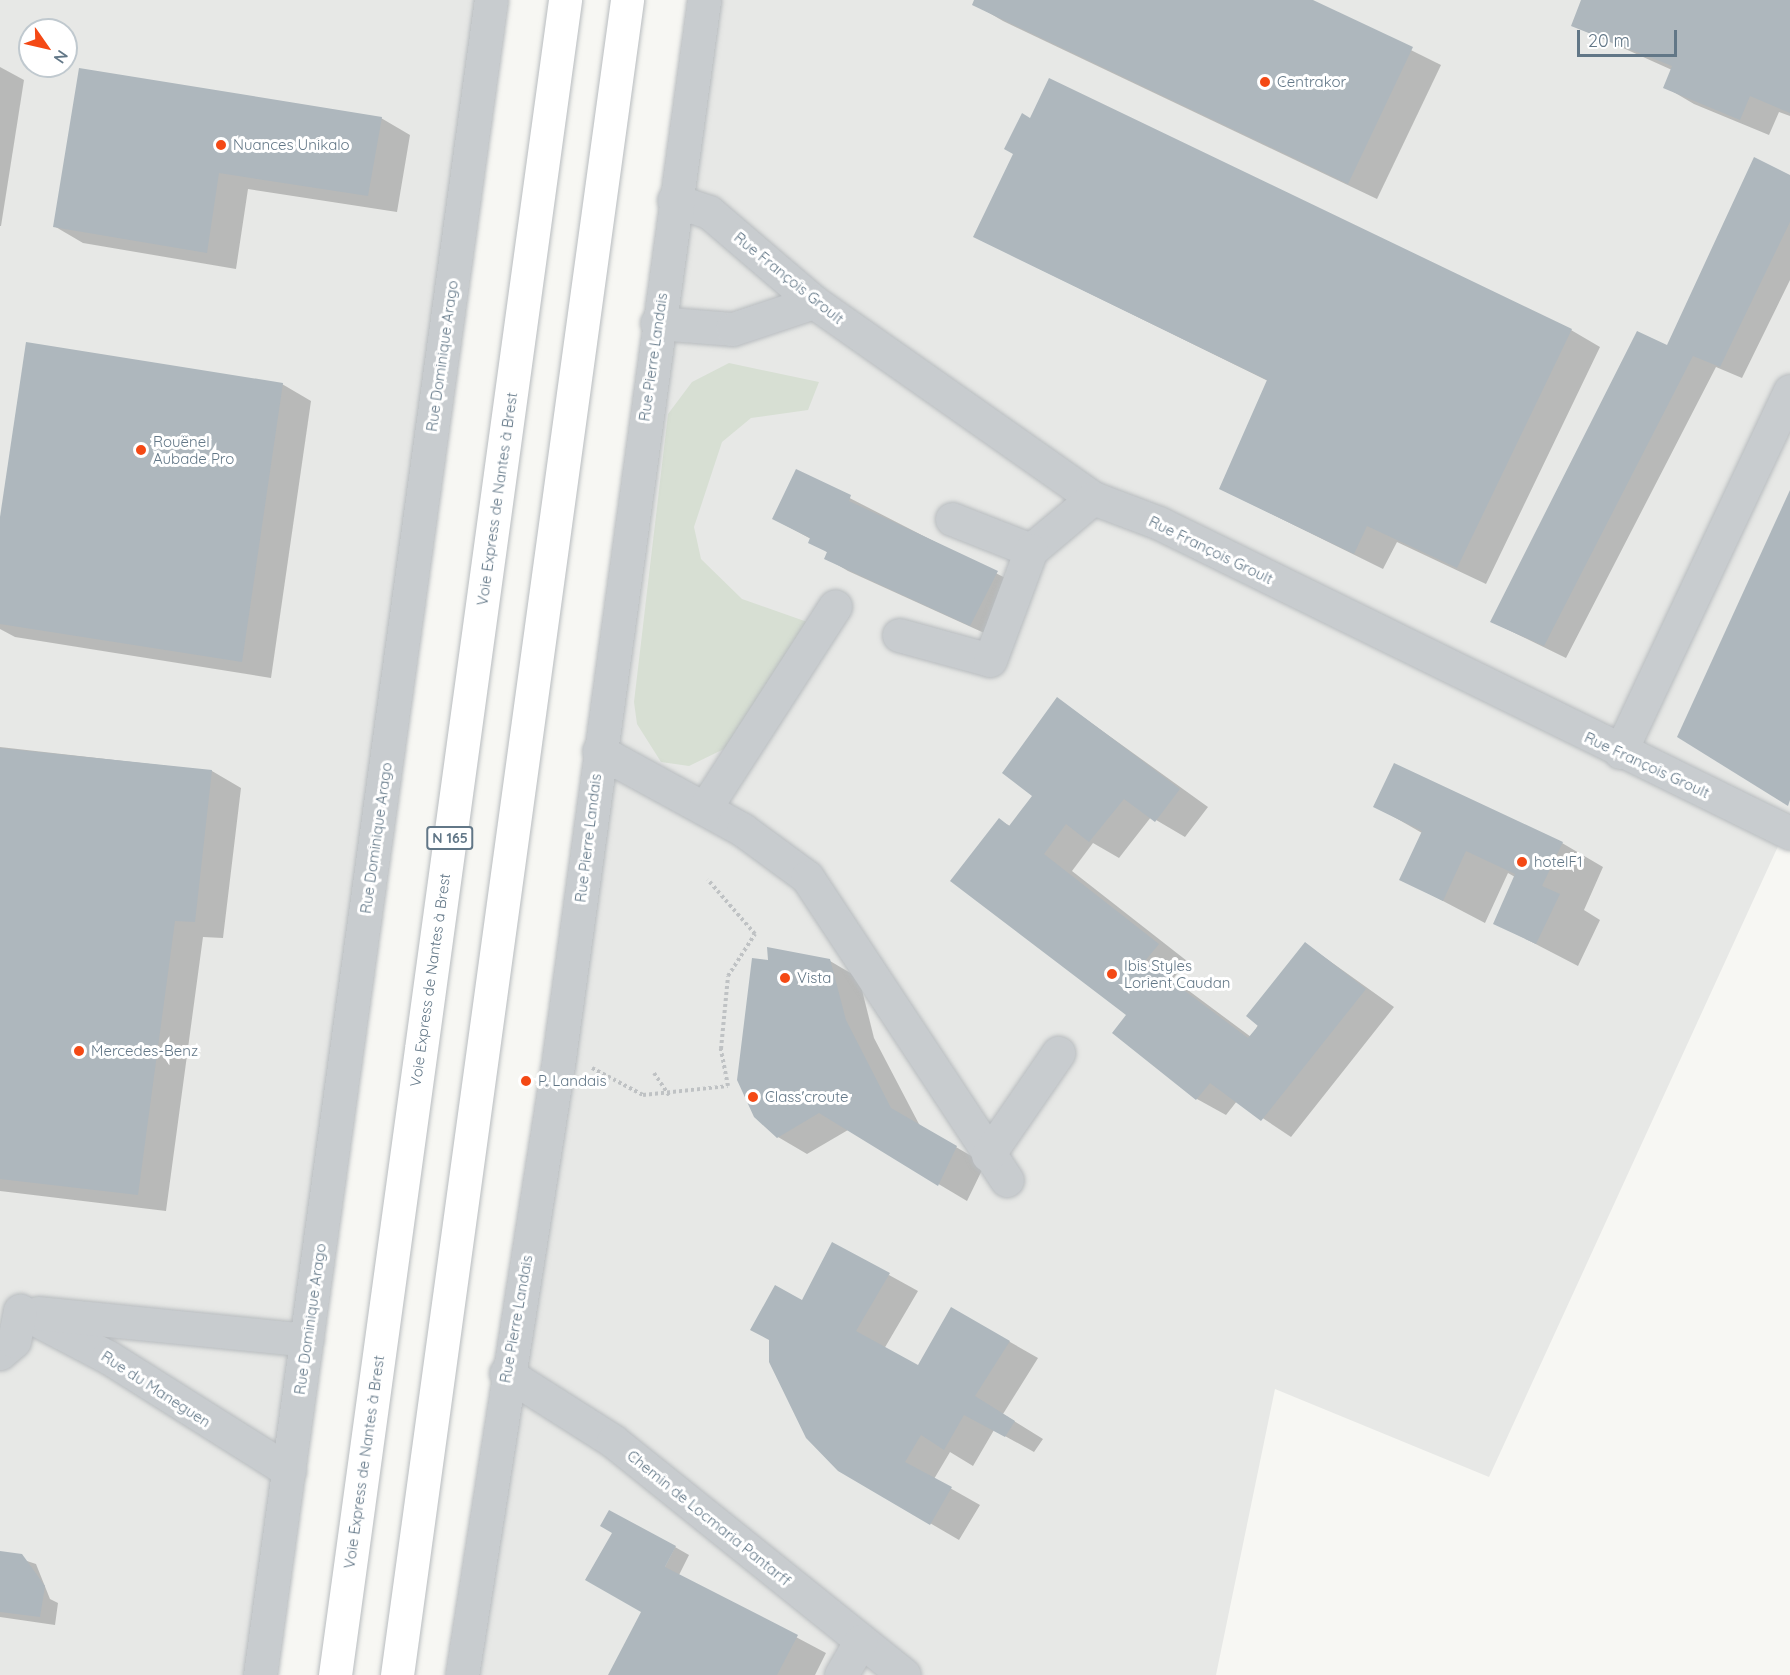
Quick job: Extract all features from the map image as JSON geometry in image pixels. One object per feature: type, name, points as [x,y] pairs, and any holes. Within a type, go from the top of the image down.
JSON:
[{"type":"highway","name":"Voie Express de Nantes à Brest","points":[[335,1675],[565,0]]},
{"type":"highway","points":[[397,1675],[627,0]]},
{"type":"street","name":"Rue Dominique Arago","points":[[260,1675],[491,0]]},
{"type":"street","name":"Rue Pierre Landais","points":[[462,1675],[506,1373],[558,1065],[657,323],[704,0]]},
{"type":"street","name":"Rue François Groult","points":[[674,200],[709,212],[814,302],[1094,498],[1158,523],[1620,752],[1790,833]]},
{"type":"street","points":[[657,323],[733,329],[814,302]]},
{"type":"street","points":[[1620,752],[1790,391]]},
{"type":"street","points":[[899,635],[990,660],[1031,550],[1094,498]]},
{"type":"street","points":[[952,519],[1031,550]]},
{"type":"street","points":[[705,808],[835,606]]},
{"type":"street","points":[[599,751],[705,808],[807,877],[997,1167],[1058,1053]]},
{"type":"street","points":[[0,1353],[14,1341],[10,1310],[307,1340]]},
{"type":"street","name":"Rue du Maneguen","points":[[10,1310],[108,1357],[289,1471]]},
{"type":"street","name":"Chemin de Locmaria Pantarff","points":[[506,1373],[613,1441],[904,1675]]},
{"type":"street","points":[[841,1675],[861,1641]]},
{"type":"path","points":[[558,1065],[597,1069],[643,1095],[669,1095],[728,1086],[721,1049],[728,976],[755,934],[708,880]]},
{"type":"path","points":[[654,1073],[669,1095]]},
{"type":"shaded area","points":[[0,0],[491,0],[259,1675],[0,1675]]},
{"type":"shaded area","points":[[704,0],[1790,0],[1790,833],[1785,831],[1489,1477],[1275,1389],[1216,1675],[462,1675]]},
{"type":"shaded area","points":[[729,363],[819,382],[808,410],[751,418],[722,442],[694,527],[701,559],[742,599],[813,624],[726,748],[689,766],[661,762],[637,724],[634,702],[668,414],[692,382]]},
{"type":"building","name":"Centrakor","points":[[974,0],[1313,0],[1413,47],[1348,184],[972,5]]},
{"type":"building","points":[[1581,0],[1790,0],[1790,113],[1750,96],[1740,120],[1663,88],[1672,66],[1571,26]]},
{"type":"building","name":"Nuances Unikalo","points":[[79,68],[382,117],[368,196],[219,173],[207,253],[53,227]]},
{"type":"building","points":[[1049,78],[1572,329],[1457,568],[1367,526],[1354,554],[1219,489],[1267,380],[973,237],[1013,154],[1004,149],[1022,113],[1030,118]]},
{"type":"building","points":[[1754,157],[1790,175],[1790,222],[1720,367],[1693,356],[1544,646],[1490,622],[1637,331],[1667,345]]},
{"type":"building","name":"Rouënel Aubade Pro","points":[[26,342],[283,383],[242,662],[0,624],[0,517]]},
{"type":"building","points":[[796,469],[851,495],[849,501],[998,571],[970,626],[824,559],[827,552],[808,543],[810,538],[772,519]]},
{"type":"building","points":[[1790,490],[1790,800],[1788,806],[1677,737]]},
{"type":"building","points":[[1057,697],[1180,789],[1155,822],[1124,799],[1089,842],[1066,824],[1044,854],[1159,944],[1145,961],[1248,1038],[1258,1026],[1246,1016],[1305,942],[1366,989],[1261,1121],[1210,1083],[1196,1100],[1112,1033],[1126,1015],[950,881],[999,818],[1009,826],[1032,796],[1002,773]]},
{"type":"building","name":"Mercedes-Benz","points":[[0,748],[212,770],[195,922],[175,921],[138,1195],[0,1179]]},
{"type":"building","name":"hotelF1","points":[[1394,763],[1563,842],[1542,886],[1560,894],[1536,944],[1493,924],[1515,874],[1466,851],[1443,901],[1399,880],[1422,831],[1373,807]]},
{"type":"building","points":[[767,947],[830,959],[846,1020],[891,1108],[957,1146],[938,1186],[819,1113],[777,1138],[754,1117],[737,1080],[752,958],[768,960]]},
{"type":"building","points":[[832,1242],[890,1273],[856,1331],[918,1365],[951,1307],[1010,1341],[975,1396],[1015,1421],[1005,1437],[964,1415],[944,1450],[921,1435],[905,1462],[952,1487],[930,1525],[838,1471],[806,1438],[769,1362],[769,1340],[750,1330],[775,1285],[802,1300]]},
{"type":"building","points":[[609,1510],[676,1546],[665,1567],[798,1635],[777,1675],[608,1675],[641,1612],[585,1580],[612,1533],[600,1526]]},
{"type":"building","points":[[0,1551],[22,1554],[45,1586],[40,1617],[0,1612]]},
{"type":"place","name":"Centrakor","points":[[1265,82]]},
{"type":"place","name":"Nuances Unikalo","points":[[221,145]]},
{"type":"place","name":"Rouënel Aubade Pro","points":[[141,450]]},
{"type":"place","name":"hotelF1","points":[[1522,862]]},
{"type":"place","name":"Ibis Styles Lorient Caudan","points":[[1112,974]]},
{"type":"place","name":"Vista","points":[[785,978]]},
{"type":"place","name":"Mercedes-Benz","points":[[79,1051]]},
{"type":"place","name":"P. Landais","points":[[526,1081]]},
{"type":"place","name":"Class'croute","points":[[753,1097]]}]
